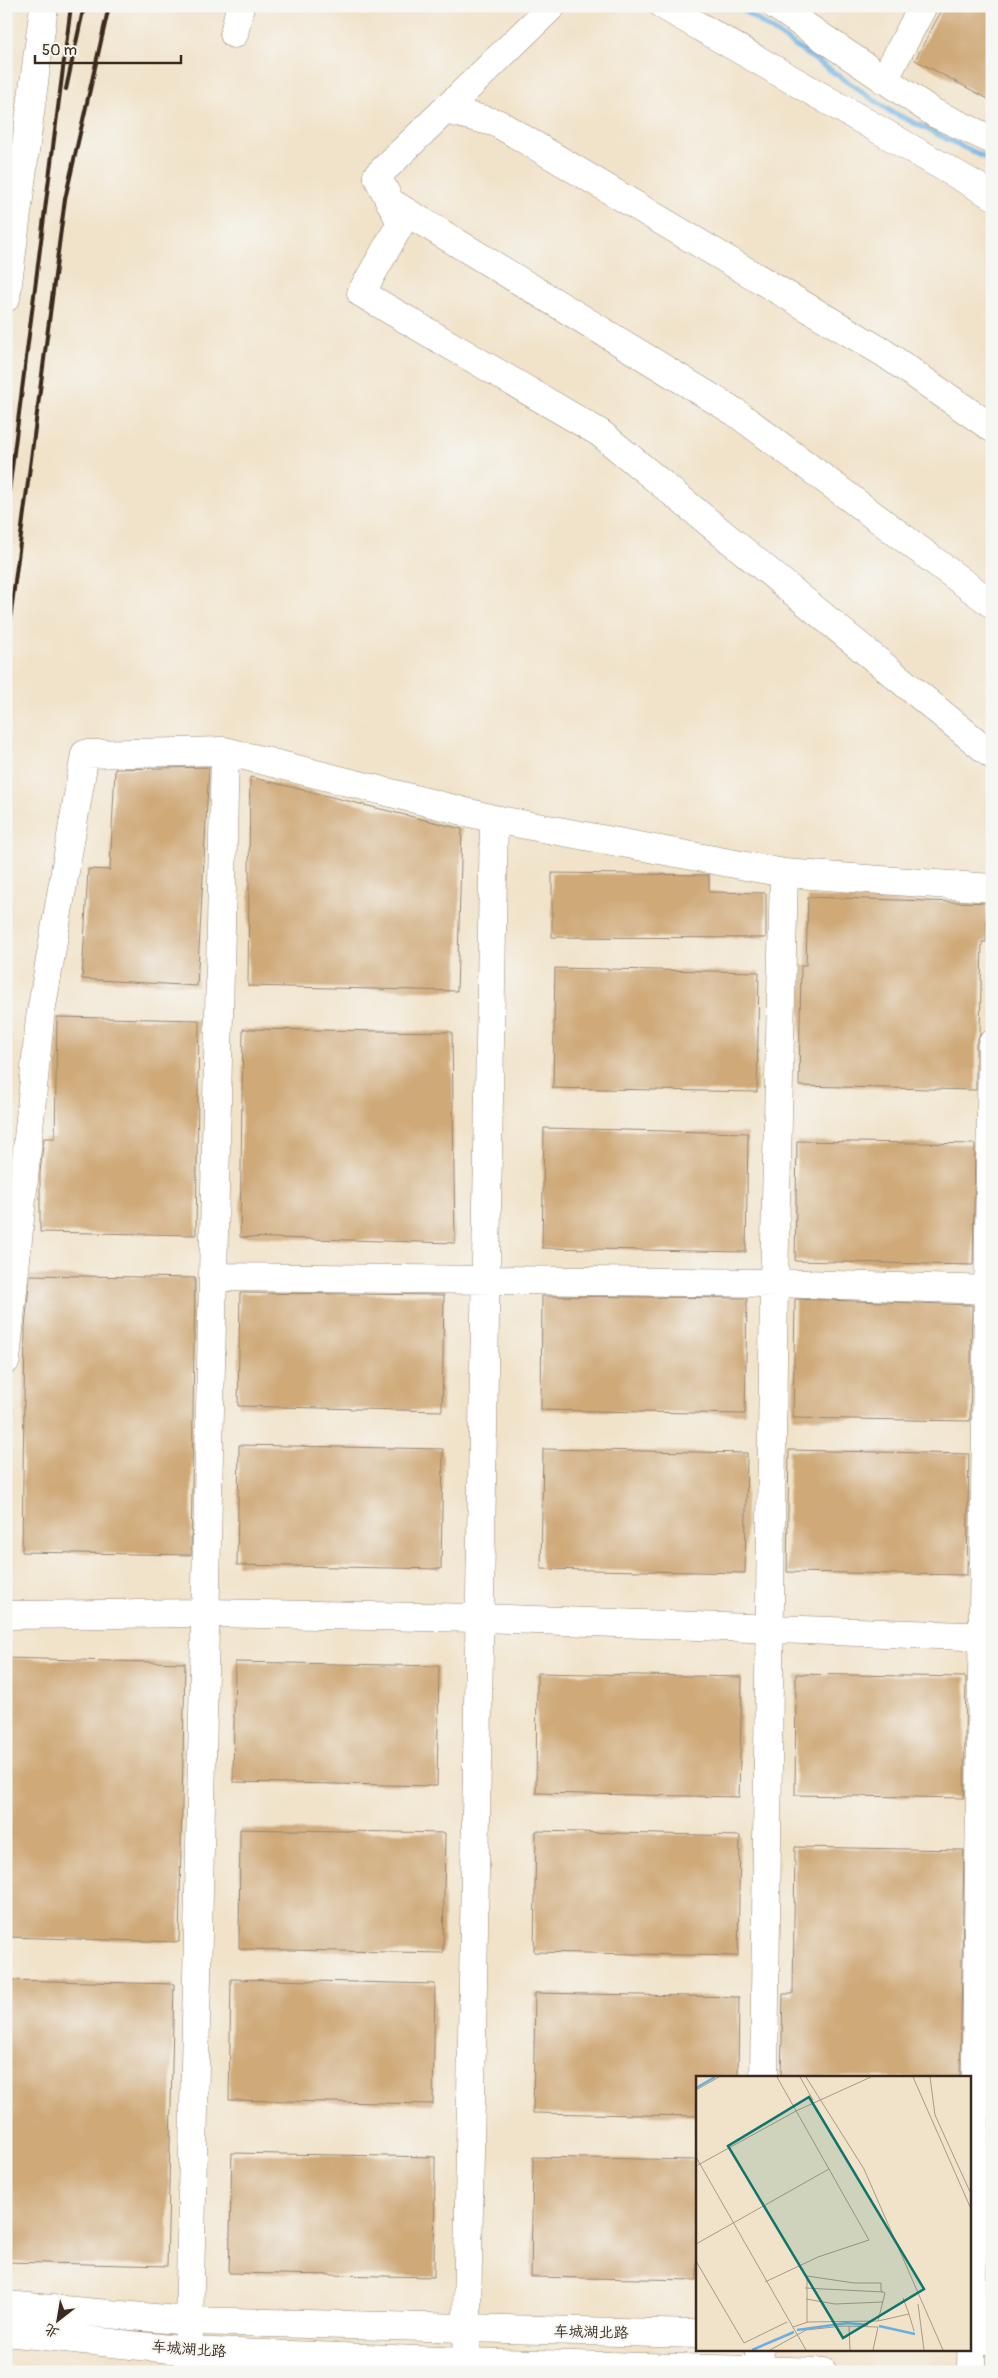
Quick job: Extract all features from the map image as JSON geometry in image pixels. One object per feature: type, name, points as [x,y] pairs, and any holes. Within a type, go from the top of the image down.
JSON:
[{"type":"street","points":[[6,298],[44,6]]},
{"type":"street","points":[[234,34],[240,6]]},
{"type":"street","points":[[552,6],[377,176],[401,223],[361,293],[600,434],[992,755]]},
{"type":"street","points":[[664,6],[992,195]]},
{"type":"street","points":[[776,6],[934,113],[992,140]]},
{"type":"street","points":[[884,80],[923,6]]},
{"type":"street","points":[[445,110],[497,123],[884,353],[992,428]]},
{"type":"street","points":[[390,202],[735,412],[992,604]]},
{"type":"street","points":[[188,2361],[226,751]]},
{"type":"street","points":[[6,1360],[40,1018],[84,754],[226,751],[494,819],[784,873],[992,888]]},
{"type":"street","points":[[466,2367],[494,819]]},
{"type":"street","points":[[764,2076],[774,1283],[784,873]]},
{"type":"street","points":[[971,2372],[977,2340],[987,1636],[992,1044]]},
{"type":"street","points":[[214,1277],[486,1282],[774,1283],[990,1290]]},
{"type":"street","points":[[6,1615],[207,1613],[480,1618],[987,1636]]},
{"type":"street","name":"车城湖北路","points":[[6,2306],[189,2321],[696,2334]]},
{"type":"street","name":"车城湖北路","points":[[6,2332],[188,2361],[466,2367],[760,2364],[823,2372]]},
{"type":"building","points":[[944,6],[992,6],[992,101],[915,60]]},
{"type":"building","points":[[209,767],[197,986],[82,979],[88,869],[110,870],[115,769]]},
{"type":"building","points":[[250,777],[462,829],[457,991],[248,986]]},
{"type":"building","points":[[552,873],[709,875],[709,892],[766,893],[766,938],[552,937]]},
{"type":"building","points":[[808,897],[987,903],[986,942],[982,942],[980,1034],[976,1044],[976,1090],[799,1086],[801,965],[806,965]]},
{"type":"building","points":[[555,968],[759,972],[757,1092],[553,1088]]},
{"type":"building","points":[[57,1017],[199,1020],[196,1235],[40,1232],[40,1172],[44,1138],[55,1138]]},
{"type":"building","points":[[243,1029],[452,1032],[455,1243],[240,1237]]},
{"type":"building","points":[[544,1128],[748,1133],[746,1252],[542,1248]]},
{"type":"building","points":[[797,1141],[975,1144],[973,1265],[795,1261]]},
{"type":"building","points":[[30,1275],[195,1278],[191,1555],[22,1552],[25,1328]]},
{"type":"building","points":[[240,1293],[444,1295],[442,1411],[238,1406]]},
{"type":"building","points":[[542,1296],[747,1298],[745,1414],[541,1410]]},
{"type":"building","points":[[795,1299],[972,1305],[970,1421],[793,1418]]},
{"type":"building","points":[[239,1445],[443,1449],[441,1569],[237,1565]]},
{"type":"building","points":[[543,1449],[747,1453],[745,1573],[541,1569]]},
{"type":"building","points":[[789,1450],[969,1454],[967,1575],[787,1572]]},
{"type":"building","points":[[6,1658],[185,1663],[179,1942],[6,1937]]},
{"type":"building","points":[[235,1662],[439,1666],[437,1786],[233,1782]]},
{"type":"building","points":[[537,1673],[742,1677],[739,1797],[536,1793]]},
{"type":"building","points":[[796,1674],[966,1677],[964,1798],[795,1795]]},
{"type":"building","points":[[240,1829],[445,1833],[443,1953],[239,1949]]},
{"type":"building","points":[[536,1831],[740,1836],[738,1956],[534,1952]]},
{"type":"building","points":[[795,1847],[964,1850],[960,2076],[781,2076],[783,1994],[793,1994]]},
{"type":"building","points":[[231,1979],[435,1984],[433,2104],[229,2100]]},
{"type":"building","points":[[6,1980],[174,1984],[167,2266],[6,2262]]},
{"type":"building","points":[[535,1993],[739,1997],[738,2076],[696,2076],[696,2116],[533,2113]]},
{"type":"building","points":[[232,2153],[435,2157],[434,2277],[229,2273]]},
{"type":"building","points":[[533,2157],[696,2160],[696,2280],[531,2277]]},
{"type":"waterway","points":[[737,6],[890,111],[992,161]]},
{"type":"railway","points":[[6,515],[71,6]]},
{"type":"railway","points":[[66,89],[84,6]]},
{"type":"railway","points":[[6,650],[65,199],[109,6]]}]
